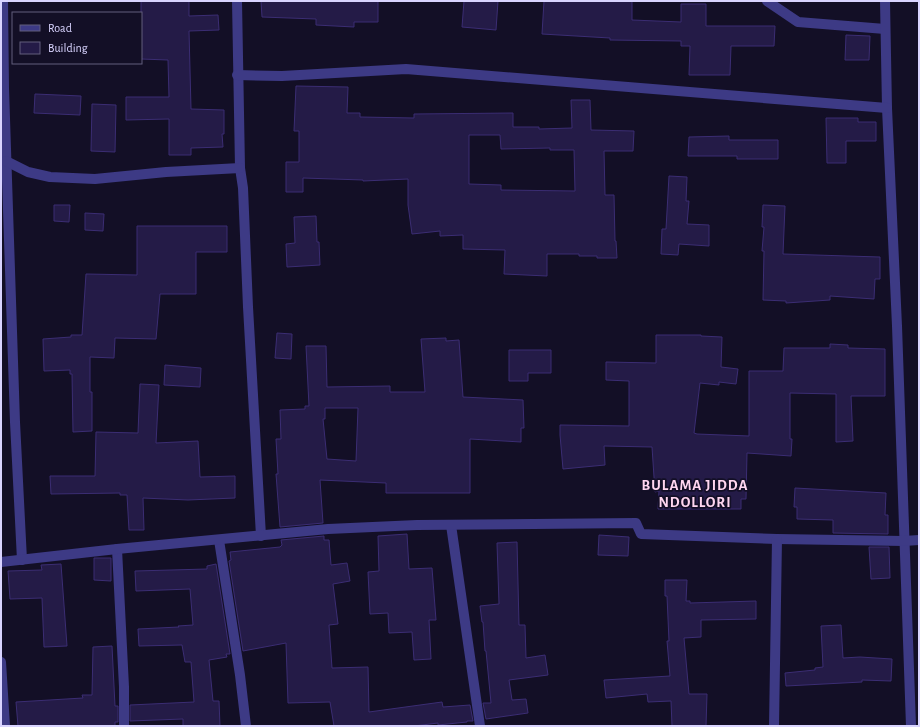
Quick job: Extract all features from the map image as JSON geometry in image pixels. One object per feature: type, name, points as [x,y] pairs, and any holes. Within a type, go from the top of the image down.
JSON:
[{"type":"street","points":[[3,1],[6,161],[15,422],[22,560]]},
{"type":"street","points":[[237,1],[240,168],[243,188],[260,536]]},
{"type":"street","points":[[767,1],[798,22],[885,29]]},
{"type":"street","points":[[884,1],[911,726]]},
{"type":"street","points":[[238,75],[282,76],[406,69],[887,108]]},
{"type":"street","points":[[6,161],[28,172],[50,177],[95,179],[166,172],[240,168]]},
{"type":"street","points":[[1,562],[117,549],[260,536],[328,530],[417,525],[636,523],[641,534],[776,539],[919,540]]},
{"type":"street","points":[[451,525],[480,726]]},
{"type":"street","points":[[774,726],[776,539]]},
{"type":"street","points":[[219,540],[240,676],[246,726]]},
{"type":"street","points":[[117,549],[124,687],[124,726]]},
{"type":"street","points":[[1,662],[4,726]]},
{"type":"building","points":[[141,1],[189,1],[189,16],[218,15],[219,30],[189,31],[191,109],[224,110],[224,134],[222,134],[223,147],[191,148],[191,155],[169,155],[169,119],[126,120],[126,97],[169,97],[168,60],[142,59]]},
{"type":"building","points":[[261,1],[378,1],[378,22],[354,22],[354,27],[316,25],[316,19],[262,17]]},
{"type":"building","points":[[464,1],[498,1],[496,30],[462,27]]},
{"type":"building","points":[[544,1],[632,1],[632,20],[681,22],[681,4],[706,4],[706,26],[775,26],[774,46],[731,46],[730,75],[689,75],[690,46],[681,46],[681,41],[610,40],[610,38],[542,34]]},
{"type":"building","points":[[846,35],[870,36],[869,60],[845,60]]},
{"type":"building","points":[[296,86],[348,87],[347,113],[360,113],[360,117],[414,118],[414,114],[513,113],[513,127],[539,127],[539,129],[572,128],[571,100],[590,100],[591,130],[634,131],[633,151],[604,151],[605,195],[614,195],[617,258],[597,258],[597,256],[579,256],[579,254],[547,254],[547,276],[504,274],[505,250],[463,249],[463,235],[440,236],[440,231],[412,234],[408,205],[408,179],[363,181],[303,178],[303,192],[286,192],[286,162],[299,162],[299,131],[294,131]],"holes":[[[469,135],[500,135],[501,149],[550,148],[550,150],[574,150],[575,191],[501,190],[501,185],[469,184]]]},
{"type":"building","points":[[35,94],[81,96],[80,115],[34,113]]},
{"type":"building","points":[[92,104],[116,105],[115,152],[91,151]]},
{"type":"building","points":[[826,118],[858,118],[858,122],[876,122],[876,141],[846,141],[846,163],[827,163]]},
{"type":"building","points":[[729,136],[729,140],[778,140],[778,159],[737,159],[737,156],[688,156],[689,137]]},
{"type":"building","points":[[669,176],[687,177],[686,201],[689,201],[687,224],[709,225],[709,246],[679,244],[678,255],[661,254],[662,229],[666,229]]},
{"type":"building","points":[[54,205],[70,205],[69,222],[54,221]]},
{"type":"building","points":[[763,205],[785,206],[783,254],[880,257],[880,279],[875,279],[874,299],[830,296],[830,300],[786,303],[786,301],[763,300]]},
{"type":"building","points":[[85,213],[104,214],[103,231],[85,230]]},
{"type":"building","points":[[316,216],[320,265],[287,267],[286,244],[295,243],[294,217]]},
{"type":"building","points":[[137,226],[227,226],[227,252],[196,252],[196,294],[160,294],[156,339],[115,338],[114,358],[90,357],[92,431],[73,432],[72,374],[70,374],[70,370],[44,371],[43,339],[82,335],[86,274],[137,275]]},
{"type":"building","points":[[277,333],[292,334],[291,359],[275,358]]},
{"type":"building","points":[[656,335],[701,335],[722,337],[721,367],[738,369],[736,384],[719,382],[719,385],[700,383],[694,433],[697,434],[749,436],[749,371],[783,371],[784,348],[830,348],[830,344],[848,345],[848,348],[885,349],[885,396],[851,396],[853,441],[836,442],[836,394],[790,393],[790,439],[792,439],[791,456],[747,453],[746,499],[741,499],[741,509],[658,509],[659,491],[655,492],[652,447],[604,446],[605,465],[563,469],[560,435],[560,425],[629,426],[629,381],[606,380],[606,362],[656,363]]},
{"type":"building","points":[[446,338],[446,341],[459,340],[463,397],[523,400],[524,428],[521,428],[521,442],[470,439],[470,493],[386,493],[386,483],[320,480],[323,523],[280,527],[276,474],[278,474],[276,439],[281,439],[280,410],[305,409],[305,406],[309,406],[306,346],[326,346],[327,387],[390,386],[390,392],[425,392],[421,339]],"holes":[[[325,408],[358,408],[356,461],[327,459],[323,419],[325,419]]]},
{"type":"building","points":[[509,350],[551,350],[551,373],[528,373],[528,381],[509,381]]},
{"type":"building","points":[[165,365],[201,368],[200,387],[164,385]]},
{"type":"building","points":[[140,384],[159,385],[156,443],[198,441],[200,477],[235,476],[235,498],[188,500],[143,498],[144,530],[129,530],[127,495],[120,495],[120,493],[51,494],[50,476],[95,476],[96,432],[138,433]]},
{"type":"building","points":[[795,488],[886,493],[885,515],[888,515],[888,534],[833,533],[833,520],[797,519],[797,507],[794,507]]},
{"type":"building","points":[[407,534],[409,569],[432,568],[436,620],[429,620],[431,659],[414,660],[412,632],[389,633],[388,613],[370,614],[368,572],[379,571],[378,536]]},
{"type":"building","points":[[599,535],[629,537],[628,556],[598,555]]},
{"type":"building","points":[[324,536],[324,540],[329,540],[331,565],[347,563],[350,581],[333,584],[338,624],[329,625],[332,668],[368,667],[369,712],[442,702],[443,707],[470,705],[473,721],[414,726],[334,726],[330,702],[288,703],[286,643],[243,651],[229,561],[231,560],[230,552],[280,547],[282,545],[281,540]]},
{"type":"building","points":[[517,542],[519,625],[525,625],[526,658],[545,655],[548,675],[509,680],[512,700],[526,699],[528,713],[486,719],[483,703],[491,703],[480,606],[499,604],[497,543]]},
{"type":"building","points":[[869,547],[889,547],[890,578],[871,579]]},
{"type":"building","points":[[94,558],[111,558],[111,581],[94,580]]},
{"type":"building","points":[[61,564],[67,646],[44,647],[42,598],[10,599],[8,571],[42,570],[41,565]]},
{"type":"building","points":[[216,564],[230,654],[226,654],[227,657],[209,660],[213,701],[219,701],[220,726],[183,726],[183,719],[130,721],[130,705],[194,702],[191,662],[185,662],[182,645],[139,646],[138,629],[193,625],[190,589],[136,591],[135,571],[207,569],[207,566]]},
{"type":"building","points":[[665,580],[687,580],[686,601],[690,601],[690,603],[756,601],[756,619],[701,620],[701,637],[684,638],[689,694],[707,694],[706,726],[672,726],[671,701],[648,702],[647,694],[606,698],[604,680],[670,676]]},
{"type":"building","points":[[841,625],[843,658],[860,657],[892,659],[891,681],[862,680],[862,682],[786,686],[785,673],[815,670],[815,668],[823,667],[821,626]]},
{"type":"building","points":[[112,646],[115,706],[118,706],[118,722],[115,722],[115,726],[18,726],[16,702],[83,698],[82,695],[92,695],[93,647]]},
{"type":"district","name":"BULAMA JIDDA NDOLLORI","points":[[695,494]]}]
